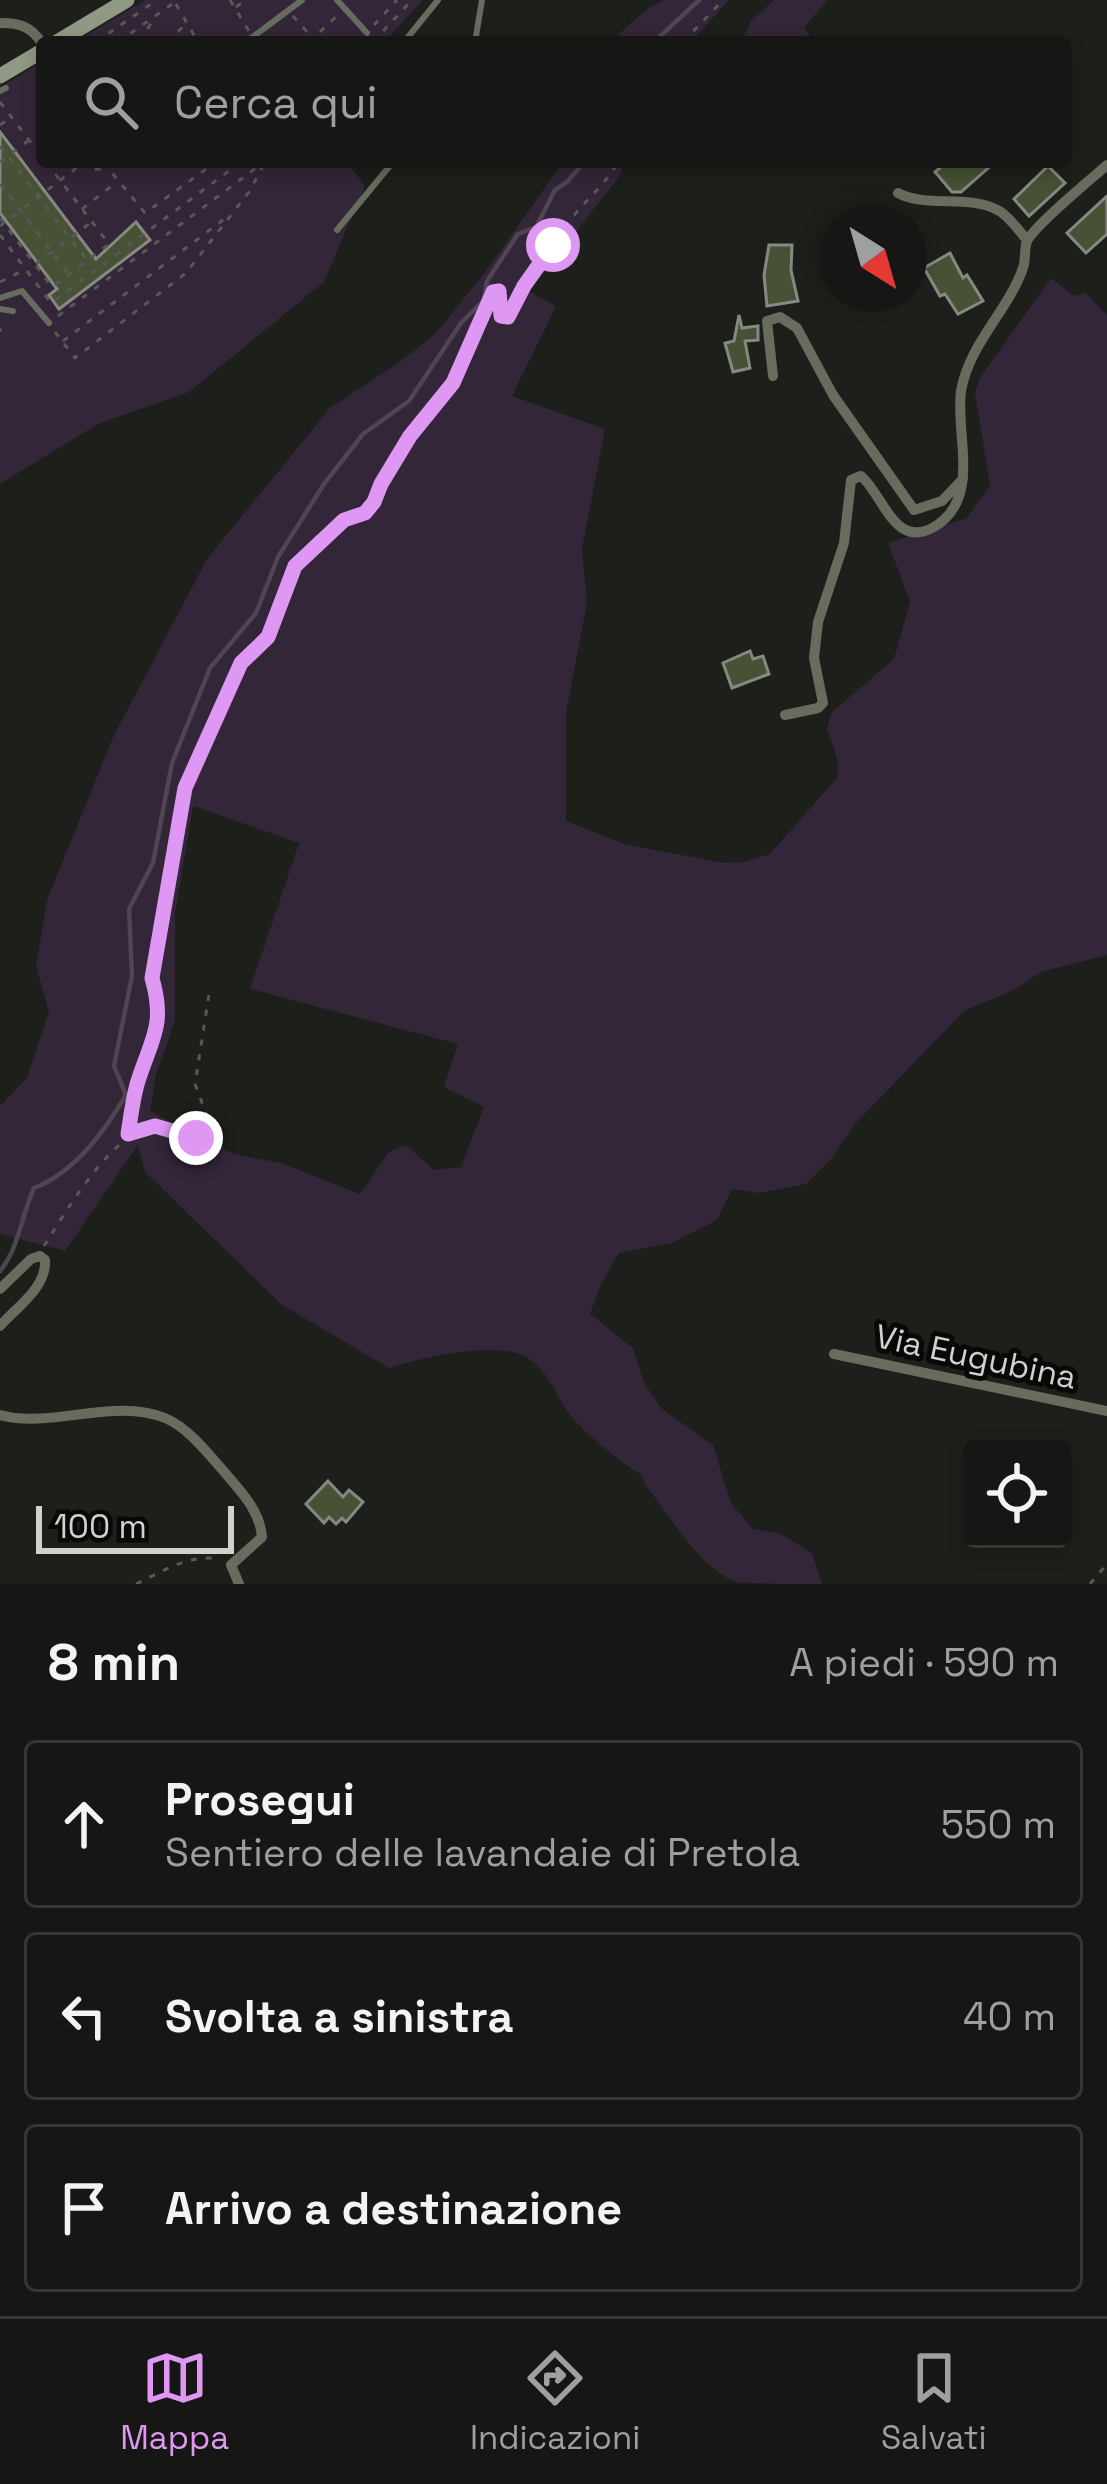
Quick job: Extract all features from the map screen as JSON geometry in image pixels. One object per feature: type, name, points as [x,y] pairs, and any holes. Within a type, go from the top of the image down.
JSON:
[{"type":"street","points":[[68,36],[127,0]]},
{"type":"street","points":[[0,23],[18,23],[36,36]]},
{"type":"street","points":[[2,85],[36,53]]},
{"type":"street","points":[[785,715],[824,703],[814,658],[818,622],[844,543],[851,480],[861,476],[869,483],[893,524],[910,532],[933,528],[963,491],[961,393],[968,365],[1023,268],[1028,240],[1107,165]]},
{"type":"street","points":[[898,193],[910,199],[996,209],[1028,240]]},
{"type":"street","points":[[773,376],[766,321],[780,316],[796,328],[832,395],[914,510],[942,501],[963,479]]},
{"type":"street","points":[[0,1289],[40,1256],[46,1270],[37,1287],[0,1326]]},
{"type":"street","name":"Via Eugubina","points":[[834,1354],[1107,1411]]},
{"type":"street","points":[[0,1415],[44,1420],[143,1412],[167,1419],[216,1462],[260,1520],[262,1537],[232,1565],[239,1584]]},
{"type":"lane","points":[[255,36],[302,0]]},
{"type":"lane","points":[[337,0],[367,33]]},
{"type":"lane","points":[[409,36],[438,0]]},
{"type":"lane","points":[[476,36],[482,0]]},
{"type":"lane","points":[[337,230],[388,168]]},
{"type":"lane","points":[[0,298],[22,291],[50,322]]},
{"type":"lane","points":[[0,309],[13,311]]},
{"type":"path","points":[[105,36],[157,0]]},
{"type":"path","points":[[230,0],[248,36]]},
{"type":"path","points":[[235,8],[246,0]]},
{"type":"path","points":[[379,36],[412,0]]},
{"type":"path","points":[[689,36],[723,0]]},
{"type":"path","points":[[126,36],[177,1],[195,36]]},
{"type":"path","points":[[367,33],[397,1]]},
{"type":"path","points":[[318,36],[345,9]]},
{"type":"path","points":[[288,11],[309,36]]},
{"type":"path","points":[[143,36],[154,16]]},
{"type":"path","points":[[173,36],[187,23]]},
{"type":"path","points":[[1,106],[36,148]]},
{"type":"path","points":[[0,125],[11,116]]},
{"type":"path","points":[[0,162],[29,140]]},
{"type":"path","points":[[0,146],[88,260]]},
{"type":"path","points":[[2,228],[52,287],[109,244],[51,168]]},
{"type":"path","points":[[2,228],[77,168]]},
{"type":"path","points":[[87,168],[100,172],[107,168],[145,214],[208,168]]},
{"type":"path","points":[[2,228],[51,303],[233,168]]},
{"type":"path","points":[[224,219],[218,235],[186,273],[75,358],[50,322],[256,168]]},
{"type":"path","points":[[62,341],[224,219],[248,192],[261,168]]},
{"type":"path","points":[[40,1256],[78,1196],[128,1134],[138,1080],[156,1040],[160,1006],[152,978],[185,788],[241,663],[268,637],[295,566],[344,520],[365,513],[374,502],[410,436],[453,383],[493,292],[499,291],[501,316],[508,317],[575,214],[614,168]]},
{"type":"path","points":[[82,209],[119,181]]},
{"type":"path","points":[[0,184],[69,274]]},
{"type":"path","points":[[35,265],[92,222]]},
{"type":"path","points":[[0,282],[26,269]]},
{"type":"path","points":[[128,1134],[155,1126],[196,1138],[212,1129],[195,1084],[211,988]]},
{"type":"path","points":[[136,1584],[200,1557],[216,1557],[232,1565]]},
{"type":"path","points":[[1090,1584],[1107,1564]]},
{"type":"shaded area","points":[[145,0],[423,0],[390,36],[85,36]]},
{"type":"shaded area","points":[[664,0],[729,0],[696,36],[617,36]]},
{"type":"shaded area","points":[[774,0],[827,0],[804,28],[810,36],[744,36],[751,21]]},
{"type":"shaded area","points":[[36,66],[36,168],[352,168],[365,186],[324,282],[189,392],[98,424],[0,484],[0,87]]},
{"type":"shaded area","points":[[559,168],[622,168],[529,291],[556,306],[512,396],[605,429],[582,549],[587,603],[566,713],[566,821],[624,844],[740,863],[770,854],[837,778],[838,762],[827,728],[831,713],[894,659],[910,602],[888,543],[967,518],[990,485],[975,393],[980,378],[1051,278],[1074,296],[1085,292],[1107,315],[1107,955],[1041,972],[1014,990],[964,1011],[855,1124],[833,1157],[806,1184],[759,1193],[732,1189],[717,1220],[672,1243],[619,1253],[590,1314],[633,1348],[644,1383],[662,1409],[713,1445],[731,1503],[753,1529],[781,1534],[812,1553],[822,1584],[736,1582],[722,1574],[686,1539],[642,1475],[577,1423],[546,1376],[526,1357],[478,1350],[389,1368],[282,1305],[145,1172],[138,1145],[65,1251],[0,1234],[0,1106],[27,1078],[49,1012],[36,966],[47,900],[114,735],[207,559],[330,408],[437,332]],"holes":[[[193,806],[299,843],[250,989],[458,1044],[444,1087],[484,1107],[461,1167],[434,1170],[406,1145],[389,1152],[360,1194],[281,1163],[234,1154],[150,1111],[156,1075],[175,1020],[175,914]]]},
{"type":"building","points":[[0,132],[96,259],[136,222],[150,240],[59,309],[49,295],[57,289],[0,213]]},
{"type":"building","points":[[940,168],[988,168],[961,192],[952,192],[935,172]]},
{"type":"building","points":[[1046,168],[1065,183],[1029,216],[1014,199]]},
{"type":"building","points":[[1107,196],[1107,234],[1086,253],[1067,233]]},
{"type":"building","points":[[769,245],[792,245],[791,270],[798,301],[767,306],[764,275]]},
{"type":"building","points":[[950,253],[983,301],[958,314],[945,294],[940,296],[927,266]]},
{"type":"building","points":[[739,315],[742,328],[758,326],[758,340],[745,341],[750,368],[733,372],[725,343],[734,341]]},
{"type":"building","points":[[750,651],[753,659],[763,656],[769,674],[732,688],[723,663]]},
{"type":"building","points":[[328,1481],[343,1497],[349,1490],[363,1502],[346,1522],[342,1518],[336,1524],[329,1517],[324,1523],[306,1504]]},
{"type":"waterway","points":[[660,36],[699,0]]},
{"type":"waterway","points":[[0,1271],[34,1188],[63,1172],[87,1149],[126,1095],[114,1066],[132,976],[129,909],[153,863],[172,763],[210,668],[256,613],[278,557],[324,484],[363,434],[409,401],[461,323],[484,300],[487,281],[518,234],[536,227],[555,190],[579,168]]},
{"type":"route","points":[[196,1138],[155,1126],[128,1134],[138,1080],[156,1040],[160,1006],[152,978],[185,788],[241,663],[268,637],[295,566],[344,520],[365,513],[374,502],[410,436],[446,396],[475,342],[493,292],[499,291],[501,316],[508,317],[553,245]]}]
